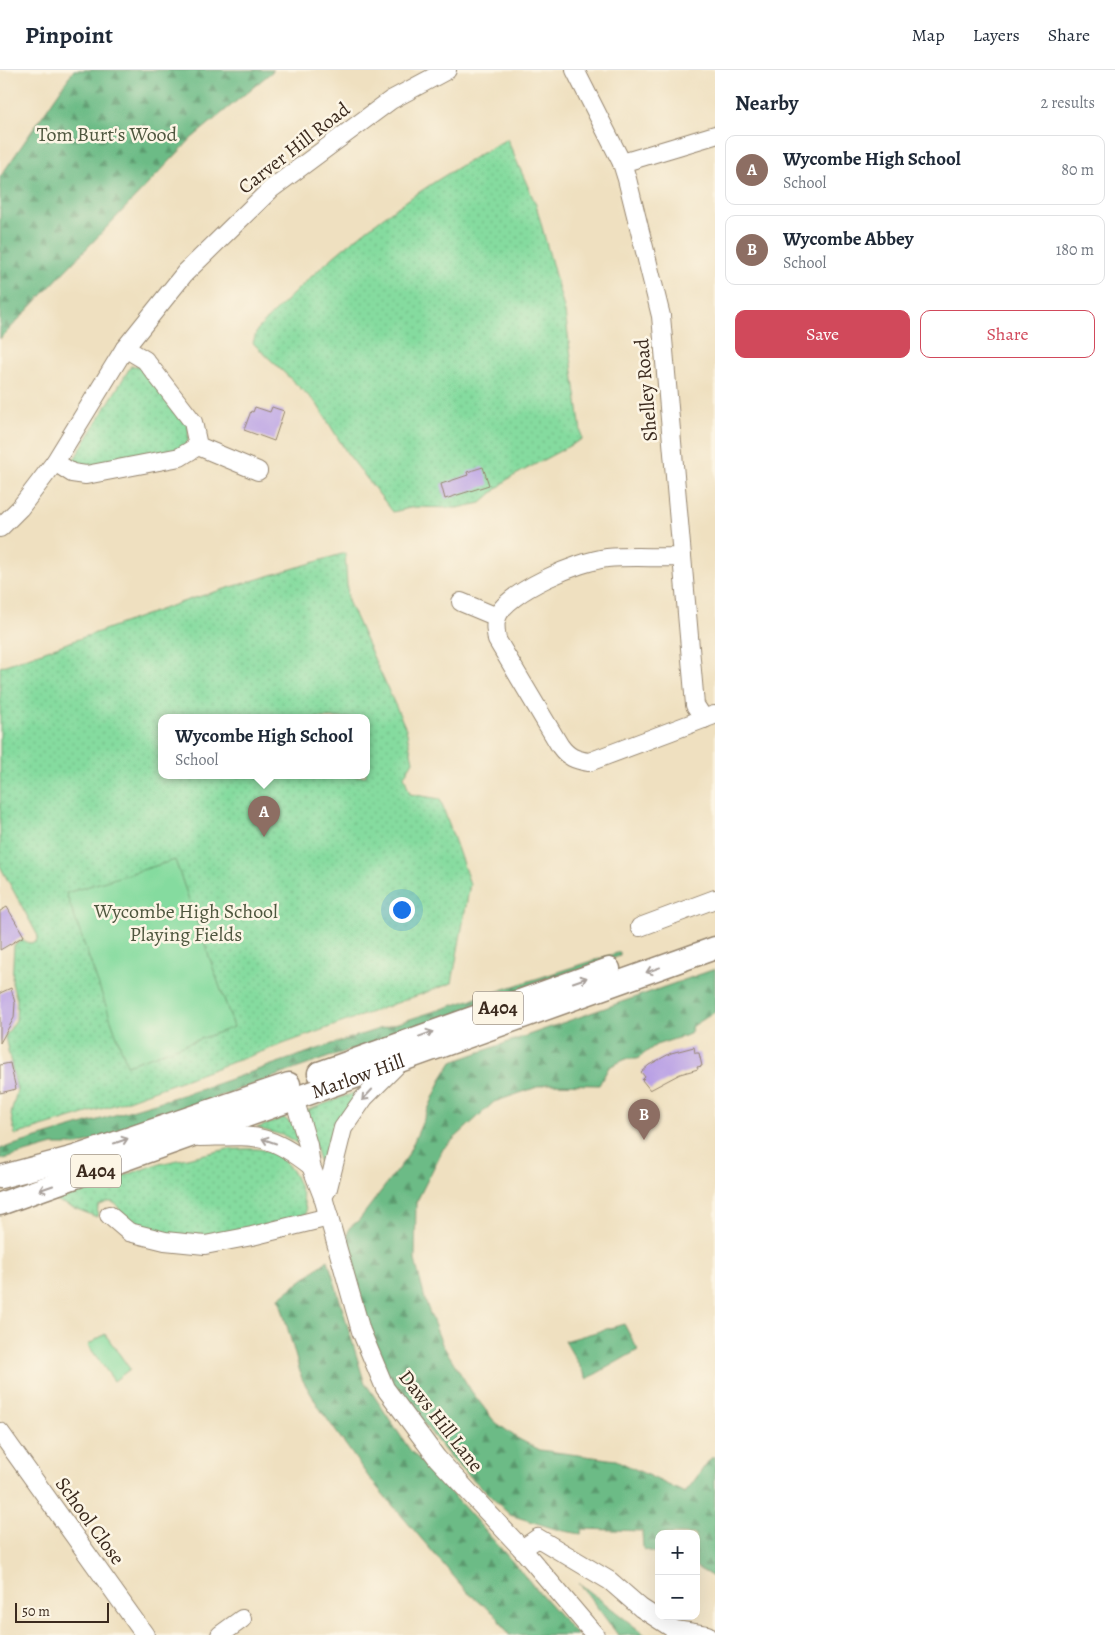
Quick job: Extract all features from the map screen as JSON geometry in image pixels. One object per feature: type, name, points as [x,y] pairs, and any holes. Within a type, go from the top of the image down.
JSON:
[{"type":"main road","name":"Marlow Hill","points":[[0,1204],[191,1137],[288,1092],[715,932]]},
{"type":"main road","name":"Marlow Hill","points":[[0,1177],[75,1157],[288,1092],[401,1060],[715,948]]},
{"type":"street","name":"Carver Hill Road","points":[[0,528],[20,508],[55,462],[125,348],[185,273],[271,189],[391,100],[447,70]]},
{"type":"street","name":"Shelley Road","points":[[575,70],[622,163],[661,316],[695,705],[709,717]]},
{"type":"street","points":[[622,163],[715,135]]},
{"type":"street","points":[[125,348],[146,360],[193,422],[198,446]]},
{"type":"street","points":[[55,462],[72,472],[86,476],[180,457],[198,446]]},
{"type":"street","points":[[198,446],[258,471]]},
{"type":"street","points":[[681,557],[607,558],[566,568],[531,587],[501,610],[495,624],[497,640],[560,746],[571,758],[589,762],[709,717]]},
{"type":"street","points":[[461,602],[497,617]]},
{"type":"street","points":[[640,927],[715,899]]},
{"type":"street","points":[[323,1197],[328,1188],[343,1128],[364,1098],[401,1060]]},
{"type":"street","name":"Daws Hill Lane","points":[[288,1092],[308,1145],[311,1166],[323,1197],[362,1331],[385,1388],[437,1458],[522,1549],[595,1635]]},
{"type":"street","points":[[191,1137],[251,1136],[268,1139],[284,1146],[311,1166]]},
{"type":"street","points":[[110,1215],[129,1232],[165,1241],[205,1244],[252,1236],[329,1217]]},
{"type":"street","name":"School Close","points":[[0,1432],[144,1635]]},
{"type":"street","points":[[522,1549],[538,1538],[610,1581],[641,1608],[674,1630],[707,1635]]},
{"type":"street","points":[[220,1635],[242,1619]]},
{"type":"green space","name":"Tom Burt's Wood","points":[[74,70],[274,70],[192,138],[0,339],[0,177]]},
{"type":"green space","points":[[507,139],[536,205],[565,312],[582,439],[508,479],[481,503],[457,508],[414,507],[393,512],[347,453],[317,404],[253,343],[257,330],[346,246],[413,196],[459,166]]},
{"type":"green space","points":[[131,366],[141,366],[189,421],[188,441],[183,450],[87,471],[74,465],[73,461]]},
{"type":"green space","name":"Wycombe High School Playing Fields","points":[[345,553],[348,601],[406,729],[413,761],[404,776],[410,794],[440,799],[470,884],[452,983],[114,1105],[15,1135],[11,1114],[17,1090],[5,1037],[16,1020],[17,1000],[12,983],[14,945],[23,940],[29,943],[36,942],[38,936],[0,866],[0,667],[188,600]]},
{"type":"green space","points":[[175,860],[234,1027],[127,1065],[66,893]]},
{"type":"green space","points":[[620,952],[620,956],[415,1029],[329,1057],[121,1132],[79,1145],[53,1145],[0,1160],[0,1149],[202,1089],[335,1043]]},
{"type":"green space","points":[[715,969],[715,1012],[693,1026],[690,1034],[656,1045],[637,1059],[626,1059],[609,1067],[599,1085],[546,1084],[494,1102],[443,1149],[416,1203],[415,1260],[426,1303],[442,1344],[472,1392],[494,1421],[517,1438],[540,1450],[616,1460],[685,1493],[710,1459],[715,1456],[715,1578],[700,1569],[700,1530],[655,1530],[655,1553],[643,1549],[642,1531],[583,1529],[581,1534],[559,1530],[510,1515],[450,1457],[385,1375],[345,1247],[349,1228],[359,1220],[407,1157],[442,1078],[452,1062]]},
{"type":"green space","points":[[364,1089],[324,1180],[306,1111]]},
{"type":"green space","points":[[284,1118],[295,1126],[300,1145],[285,1136],[257,1128]]},
{"type":"green space","points":[[228,1149],[263,1150],[276,1155],[289,1167],[298,1182],[306,1215],[208,1239],[147,1231],[123,1217],[117,1205],[112,1202],[98,1206],[97,1217],[54,1200],[155,1165]]},
{"type":"green space","points":[[328,1260],[364,1381],[410,1450],[465,1508],[577,1635],[509,1635],[496,1615],[467,1592],[370,1479],[320,1409],[302,1379],[279,1298]]},
{"type":"green space","points":[[624,1324],[638,1350],[587,1379],[565,1341]]},
{"type":"green space","points":[[105,1334],[130,1369],[114,1381],[88,1345]]},
{"type":"green space","points":[[579,1583],[644,1634],[645,1635],[618,1635]]},
{"type":"building","points":[[255,407],[270,412],[272,407],[284,411],[274,441],[244,430],[251,411],[253,412]]},
{"type":"building","points":[[483,467],[489,485],[445,499],[441,484],[468,475],[467,472]]},
{"type":"building","points":[[7,907],[24,936],[0,950],[0,911]]},
{"type":"building","points":[[11,988],[15,1003],[14,1018],[0,1043],[0,993]]},
{"type":"building","points":[[694,1047],[695,1053],[699,1053],[702,1066],[697,1067],[698,1069],[680,1074],[650,1090],[642,1080],[645,1077],[641,1072],[649,1065],[671,1053]]},
{"type":"building","points":[[10,1063],[16,1089],[0,1093],[0,1065]]},
{"type":"place","name":"Wycombe High School","points":[[264,837]]},
{"type":"place","name":"Wycombe Abbey","points":[[644,1140]]}]
